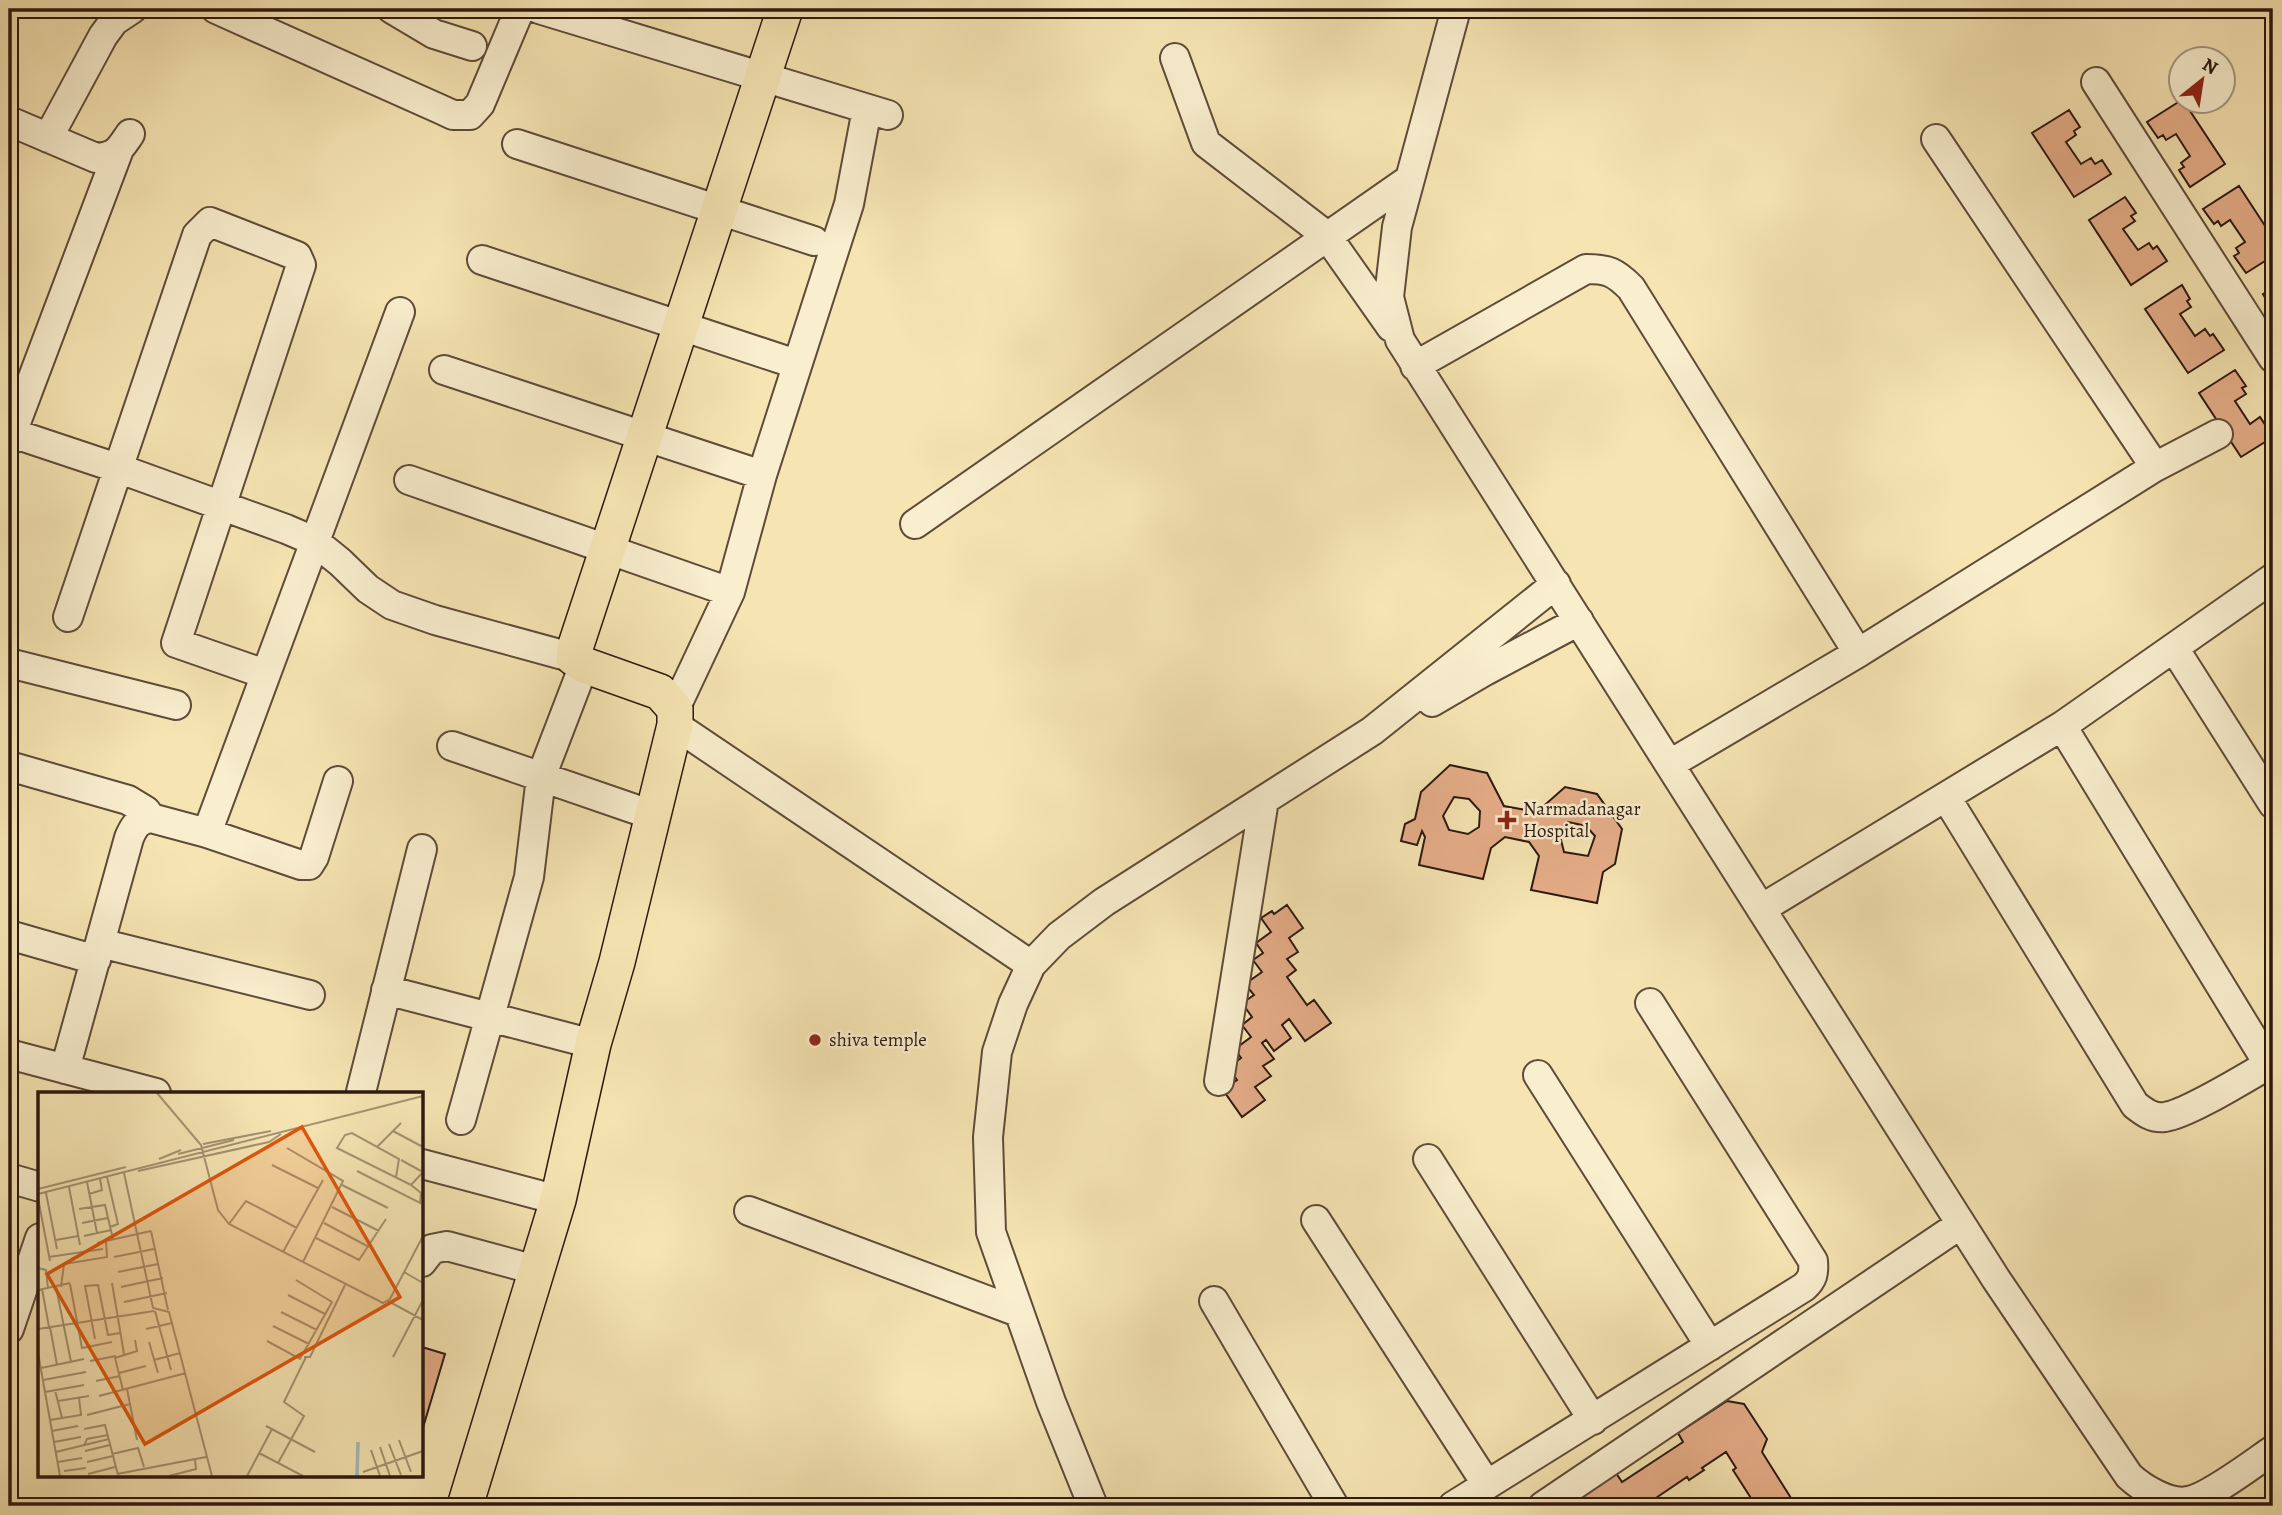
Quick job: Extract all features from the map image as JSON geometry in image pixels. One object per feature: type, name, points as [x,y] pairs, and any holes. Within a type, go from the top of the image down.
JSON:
[{"type":"main road","points":[[465,1506],[558,1200],[593,1044],[617,962],[675,717],[660,692],[579,662],[578,636],[785,9]]},
{"type":"street","points":[[48,138],[103,36],[114,22],[132,9]]},
{"type":"street","points":[[216,9],[453,115],[470,115],[480,104],[520,9]]},
{"type":"street","points":[[392,9],[434,34],[472,46]]},
{"type":"street","points":[[540,9],[581,15],[762,78],[878,112],[762,475],[730,592],[675,717],[1031,965]]},
{"type":"street","points":[[1400,340],[1388,297],[1397,227],[1456,9]]},
{"type":"street","points":[[1175,58],[1206,143],[1328,236],[1400,340],[1961,1224],[2129,1476],[2144,1489],[2188,1504],[2273,1451]]},
{"type":"street","points":[[2096,82],[2273,358]]},
{"type":"street","points":[[9,121],[96,158],[108,157],[124,143],[10,435],[120,470],[314,541],[368,589],[392,605],[579,662],[541,777],[529,877],[461,1120]]},
{"type":"street","points":[[1936,139],[2155,467]]},
{"type":"street","points":[[517,144],[814,241]]},
{"type":"street","points":[[915,524],[1410,179]]},
{"type":"street","points":[[68,617],[120,470],[197,235],[210,222],[297,256],[301,265],[176,643],[265,674]]},
{"type":"street","points":[[482,260],[787,361]]},
{"type":"street","points":[[1415,366],[1586,269],[1602,269],[1618,274],[1631,288],[1858,653]]},
{"type":"street","points":[[207,833],[400,312]]},
{"type":"street","points":[[444,370],[762,475]]},
{"type":"street","points":[[1670,764],[1858,653],[2155,467],[2218,434]]},
{"type":"street","points":[[409,480],[730,592]]},
{"type":"street","points":[[1761,909],[2062,726],[2273,578]]},
{"type":"street","points":[[1093,1506],[1051,1402],[991,1232],[988,1137],[997,1052],[1013,1004],[1031,965],[1059,936],[1104,902],[1373,731],[1556,584]]},
{"type":"street","points":[[1373,731],[1415,713],[1485,671],[1579,621]]},
{"type":"street","points":[[2174,648],[2273,804]]},
{"type":"street","points":[[9,663],[176,705]]},
{"type":"street","points":[[1946,797],[2135,1105],[2148,1115],[2164,1117],[2188,1109],[2271,1063],[2062,726]]},
{"type":"street","points":[[452,746],[652,815]]},
{"type":"street","points":[[9,766],[128,800],[146,811],[151,818]]},
{"type":"street","points":[[65,1069],[129,838],[135,825],[143,819],[151,818],[207,833],[301,865],[309,864],[314,857],[338,781]]},
{"type":"street","points":[[1219,1081],[1264,800]]},
{"type":"street","points":[[360,1092],[422,849]]},
{"type":"street","points":[[9,935],[310,995]]},
{"type":"street","points":[[386,990],[593,1044]]},
{"type":"street","points":[[1453,1506],[1804,1287],[1814,1272],[1813,1262],[1650,1003]]},
{"type":"street","points":[[9,1054],[65,1069],[92,1085],[148,1092]]},
{"type":"street","points":[[1538,1075],[1710,1346]]},
{"type":"street","points":[[1428,1159],[1593,1420]]},
{"type":"street","points":[[424,1165],[558,1200]]},
{"type":"street","points":[[9,1178],[38,1186]]},
{"type":"street","points":[[749,1211],[1018,1312]]},
{"type":"street","points":[[1316,1220],[1487,1485]]},
{"type":"street","points":[[1543,1506],[1961,1224]]},
{"type":"street","points":[[9,1329],[38,1244]]},
{"type":"street","points":[[424,1259],[432,1249],[447,1246],[536,1270]]},
{"type":"street","points":[[1214,1301],[1334,1506]]},
{"type":"building","points":[[2069,110],[2080,127],[2074,131],[2076,135],[2066,142],[2081,164],[2091,158],[2095,164],[2102,160],[2111,174],[2074,197],[2032,133]]},
{"type":"building","points":[[2166,110],[2166,116],[2193,116],[2225,164],[2190,187],[2179,170],[2184,167],[2181,163],[2190,156],[2176,134],[2166,140],[2163,135],[2158,138],[2147,122]]},
{"type":"building","points":[[2239,186],[2273,238],[2273,256],[2246,273],[2234,256],[2239,253],[2236,248],[2245,242],[2230,220],[2221,226],[2218,221],[2214,224],[2203,209]]},
{"type":"building","points":[[2125,197],[2136,213],[2131,216],[2135,221],[2123,229],[2138,250],[2149,243],[2153,249],[2157,246],[2167,261],[2131,285],[2089,220]]},
{"type":"building","points":[[2182,285],[2190,299],[2187,301],[2191,307],[2180,314],[2195,336],[2205,329],[2210,336],[2213,334],[2224,350],[2188,373],[2145,309]]},
{"type":"building","points":[[2273,288],[2273,307],[2271,308],[2263,294]]},
{"type":"building","points":[[2235,370],[2246,386],[2242,388],[2246,394],[2235,401],[2250,424],[2260,417],[2264,423],[2268,420],[2273,428],[2273,437],[2241,457],[2199,393]]},
{"type":"building","points":[[1450,765],[1487,773],[1504,806],[1537,812],[1565,787],[1597,794],[1622,829],[1615,864],[1603,872],[1597,903],[1531,890],[1539,856],[1529,842],[1505,837],[1491,848],[1483,879],[1419,865],[1425,837],[1422,831],[1417,845],[1401,841],[1405,824],[1415,819],[1421,792]],"holes":[[[1454,797],[1469,799],[1480,811],[1479,827],[1468,834],[1449,830],[1443,816]],[[1568,822],[1586,826],[1595,836],[1588,856],[1564,852],[1560,836]]]},
{"type":"building","points":[[1287,905],[1303,928],[1289,938],[1298,952],[1287,959],[1296,970],[1287,977],[1307,1005],[1314,1000],[1331,1023],[1305,1041],[1289,1019],[1282,1025],[1291,1038],[1274,1051],[1266,1040],[1262,1043],[1274,1059],[1263,1066],[1271,1076],[1255,1087],[1265,1100],[1242,1117],[1223,1090],[1237,1080],[1228,1067],[1241,1058],[1235,1049],[1251,1037],[1242,1025],[1252,1017],[1242,1003],[1254,995],[1245,984],[1262,972],[1253,960],[1263,953],[1256,943],[1271,932],[1261,918],[1272,911],[1274,914]]},
{"type":"building","points":[[424,1348],[445,1354],[424,1424]]},
{"type":"building","points":[[1727,1401],[1744,1404],[1767,1439],[1762,1452],[1796,1506],[1756,1506],[1733,1470],[1736,1468],[1726,1452],[1689,1480],[1687,1477],[1644,1506],[1581,1506],[1574,1496],[1614,1470],[1622,1482],[1683,1442],[1678,1433]]},
{"type":"place","name":"Narmadanagar Hospital","points":[[1507,820]]},
{"type":"place","name":"shiva temple","points":[[815,1040]]}]
